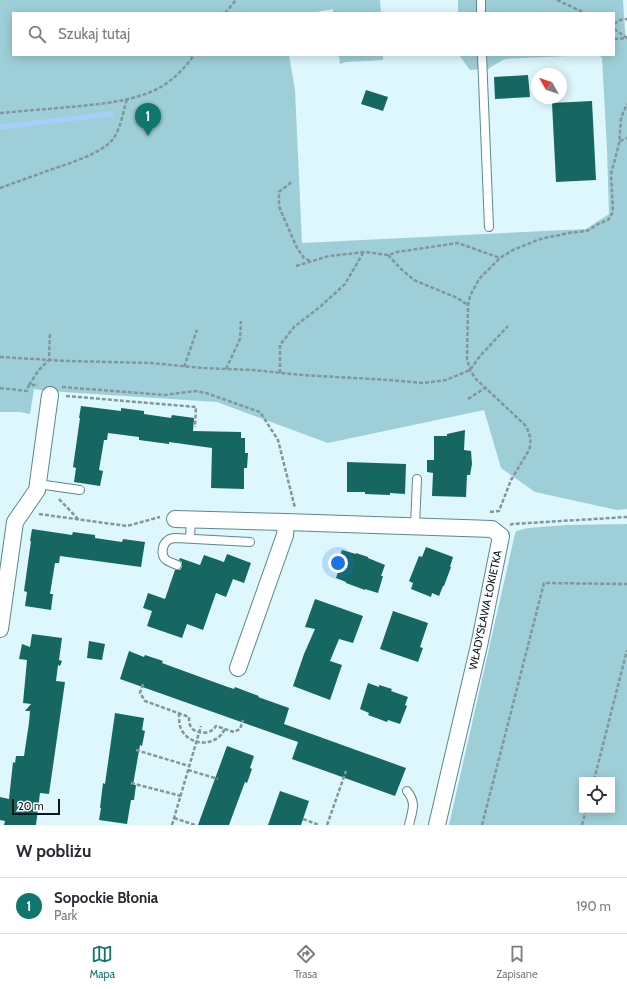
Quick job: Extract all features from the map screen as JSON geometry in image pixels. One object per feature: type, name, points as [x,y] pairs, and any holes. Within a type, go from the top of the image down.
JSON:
[{"type":"street","points":[[0,629],[15,522],[42,485],[50,389]]},
{"type":"street","name":"WŁADYSŁAWA ŁOKIETKA","points":[[183,519],[492,529],[501,536],[480,641],[437,825]]},
{"type":"street","points":[[238,668],[285,535],[292,522]]},
{"type":"lane","points":[[481,0],[481,12]]},
{"type":"lane","points":[[482,56],[489,227]]},
{"type":"lane","points":[[415,526],[417,479]]},
{"type":"lane","points":[[42,485],[80,490]]},
{"type":"lane","points":[[183,519],[190,538]]},
{"type":"lane","points":[[177,565],[168,561],[162,554],[163,547],[167,541],[172,538],[250,542]]},
{"type":"lane","points":[[408,791],[414,804],[409,825]]},
{"type":"path","points":[[226,12],[236,0]]},
{"type":"path","points":[[557,0],[583,12]]},
{"type":"path","points":[[615,23],[620,20],[627,19]]},
{"type":"path","points":[[615,30],[627,38],[615,39]]},
{"type":"path","points":[[0,113],[93,104],[127,99],[148,93],[160,88],[170,80],[188,64],[193,56]]},
{"type":"path","points":[[0,188],[104,148],[112,140],[118,129],[127,99]]},
{"type":"path","points":[[483,529],[485,512],[499,511],[511,480],[530,446],[529,431],[525,425],[475,378],[470,370],[467,358],[468,305],[470,296],[479,279],[500,258],[513,250],[535,241],[568,233],[586,231],[608,220],[613,212],[611,174],[620,141],[622,113],[627,104]]},
{"type":"path","points":[[620,141],[627,138]]},
{"type":"path","points":[[291,182],[279,192],[280,209],[297,248],[304,258],[311,261]]},
{"type":"path","points":[[296,266],[329,256],[363,252],[388,255],[397,252],[458,243],[500,258]]},
{"type":"path","points":[[280,373],[280,345],[294,328],[345,284],[363,252]]},
{"type":"path","points":[[388,255],[401,270],[414,280],[457,298],[468,305]]},
{"type":"path","points":[[226,369],[240,339],[241,321]]},
{"type":"path","points":[[0,356],[48,360],[151,363],[184,367],[253,370],[302,375],[423,383],[446,380],[470,370],[480,356],[508,326]]},
{"type":"path","points":[[184,367],[197,330]]},
{"type":"path","points":[[27,391],[29,385],[48,360],[50,333]]},
{"type":"path","points":[[29,385],[50,389],[196,407],[195,428]]},
{"type":"path","points":[[0,388],[34,392]]},
{"type":"path","points":[[468,399],[485,388]]},
{"type":"path","points":[[50,389],[165,395],[195,391],[206,393],[260,412],[278,440],[292,522]]},
{"type":"path","points":[[42,485],[79,520]]},
{"type":"path","points":[[22,512],[127,526],[162,516],[170,522],[183,519]]},
{"type":"path","points":[[501,536],[512,524],[627,517]]},
{"type":"path","points":[[482,825],[544,584],[627,584]]},
{"type":"path","points":[[595,777],[627,650]]},
{"type":"path","points":[[143,684],[140,693],[145,701],[189,717],[190,726],[192,729],[200,732],[207,733],[216,726],[234,732],[240,729],[243,720]]},
{"type":"path","points":[[179,713],[181,729],[185,735],[196,742],[207,743],[214,740],[221,736],[225,729]]},
{"type":"path","points":[[172,825],[202,726]]},
{"type":"path","points":[[136,750],[189,766]]},
{"type":"path","points":[[188,770],[218,779]]},
{"type":"path","points":[[327,825],[346,771]]},
{"type":"path","points":[[131,783],[181,796]]},
{"type":"path","points":[[582,825],[585,813]]},
{"type":"path","points":[[174,818],[195,825]]},
{"type":"path","points":[[303,819],[319,825]]},
{"type":"shaded area","points":[[0,0],[380,0],[381,12],[333,12],[333,9],[316,12],[12,12],[12,56],[289,56],[295,90],[302,243],[586,229],[609,214],[602,58],[600,56],[615,56],[615,12],[458,12],[458,0],[623,0],[627,41],[627,509],[617,510],[535,492],[501,468],[484,410],[328,443],[217,402],[34,389],[30,414],[20,412],[0,412]]},
{"type":"shaded area","points":[[339,56],[383,56],[383,60],[346,62],[340,64]]},
{"type":"shaded area","points":[[460,56],[569,56],[505,59],[489,69],[470,70]]},
{"type":"shaded area","points":[[627,524],[627,825],[449,825],[514,538],[516,531],[528,528],[567,525]]},
{"type":"building","points":[[528,75],[530,97],[495,99],[494,77]]},
{"type":"building","points":[[366,90],[388,97],[383,111],[361,104]]},
{"type":"building","points":[[592,101],[596,180],[556,182],[552,104],[567,104],[567,102]]},
{"type":"building","points":[[81,406],[121,411],[121,408],[144,411],[144,414],[171,418],[172,415],[194,418],[193,431],[241,432],[241,438],[245,438],[245,453],[248,453],[247,468],[244,468],[244,489],[211,488],[212,448],[169,442],[169,444],[139,440],[139,437],[108,433],[107,440],[104,440],[99,470],[103,471],[100,486],[74,482],[76,468],[73,467]]},
{"type":"building","points":[[465,430],[464,450],[471,451],[472,464],[470,475],[467,475],[466,497],[432,496],[433,473],[427,472],[427,460],[434,460],[434,436],[447,436],[447,434]]},
{"type":"building","points":[[347,462],[406,464],[405,494],[390,493],[390,495],[365,494],[365,492],[347,492]]},
{"type":"building","points":[[32,529],[72,535],[73,532],[95,535],[95,538],[122,542],[123,539],[145,542],[141,567],[60,556],[59,563],[55,563],[50,594],[53,594],[51,610],[25,606],[27,592],[24,591]]},
{"type":"building","points":[[426,547],[453,557],[451,567],[439,596],[432,593],[431,597],[411,589],[413,583],[409,581],[419,556],[422,557]]},
{"type":"building","points":[[342,550],[368,557],[385,565],[381,576],[383,576],[378,593],[365,590],[336,578],[338,572],[335,570]]},
{"type":"building","points":[[227,554],[251,563],[244,583],[233,579],[226,597],[216,593],[203,630],[187,624],[182,638],[147,626],[152,611],[143,608],[148,593],[165,599],[175,570],[180,570],[182,567],[182,562],[179,560],[180,558],[200,565],[204,555],[224,562]]},
{"type":"building","points":[[315,599],[363,616],[353,643],[339,639],[330,661],[342,665],[330,700],[293,686],[304,654],[315,629],[305,627]]},
{"type":"building","points":[[393,611],[428,623],[420,647],[423,648],[418,662],[380,649]]},
{"type":"building","points":[[32,634],[62,638],[59,660],[62,661],[60,666],[58,665],[56,681],[65,682],[49,794],[40,793],[36,825],[4,825],[5,821],[0,820],[0,797],[9,799],[13,762],[15,763],[16,756],[24,756],[29,723],[30,711],[25,711],[31,704],[23,703],[27,660],[19,659],[22,644],[30,647]]},
{"type":"building","points":[[89,641],[105,644],[102,660],[87,658]]},
{"type":"building","points":[[129,651],[144,657],[145,655],[163,661],[162,663],[234,689],[235,687],[289,708],[284,724],[406,768],[395,796],[292,759],[298,742],[120,679]]},
{"type":"building","points":[[368,683],[379,687],[379,685],[392,689],[391,691],[408,697],[405,705],[407,706],[400,724],[388,720],[387,722],[368,715],[369,713],[360,709]]},
{"type":"building","points":[[115,713],[144,718],[142,730],[145,731],[142,746],[140,745],[133,785],[136,785],[134,800],[131,800],[127,824],[99,820],[103,783],[105,784]]},
{"type":"building","points":[[227,746],[254,756],[250,768],[252,769],[247,783],[245,782],[229,825],[198,825]]},
{"type":"building","points":[[280,791],[309,801],[301,825],[268,825]]},
{"type":"waterway","points":[[0,127],[111,114]]},
{"type":"place","name":"Sopockie Błonia","points":[[148,136]]}]
